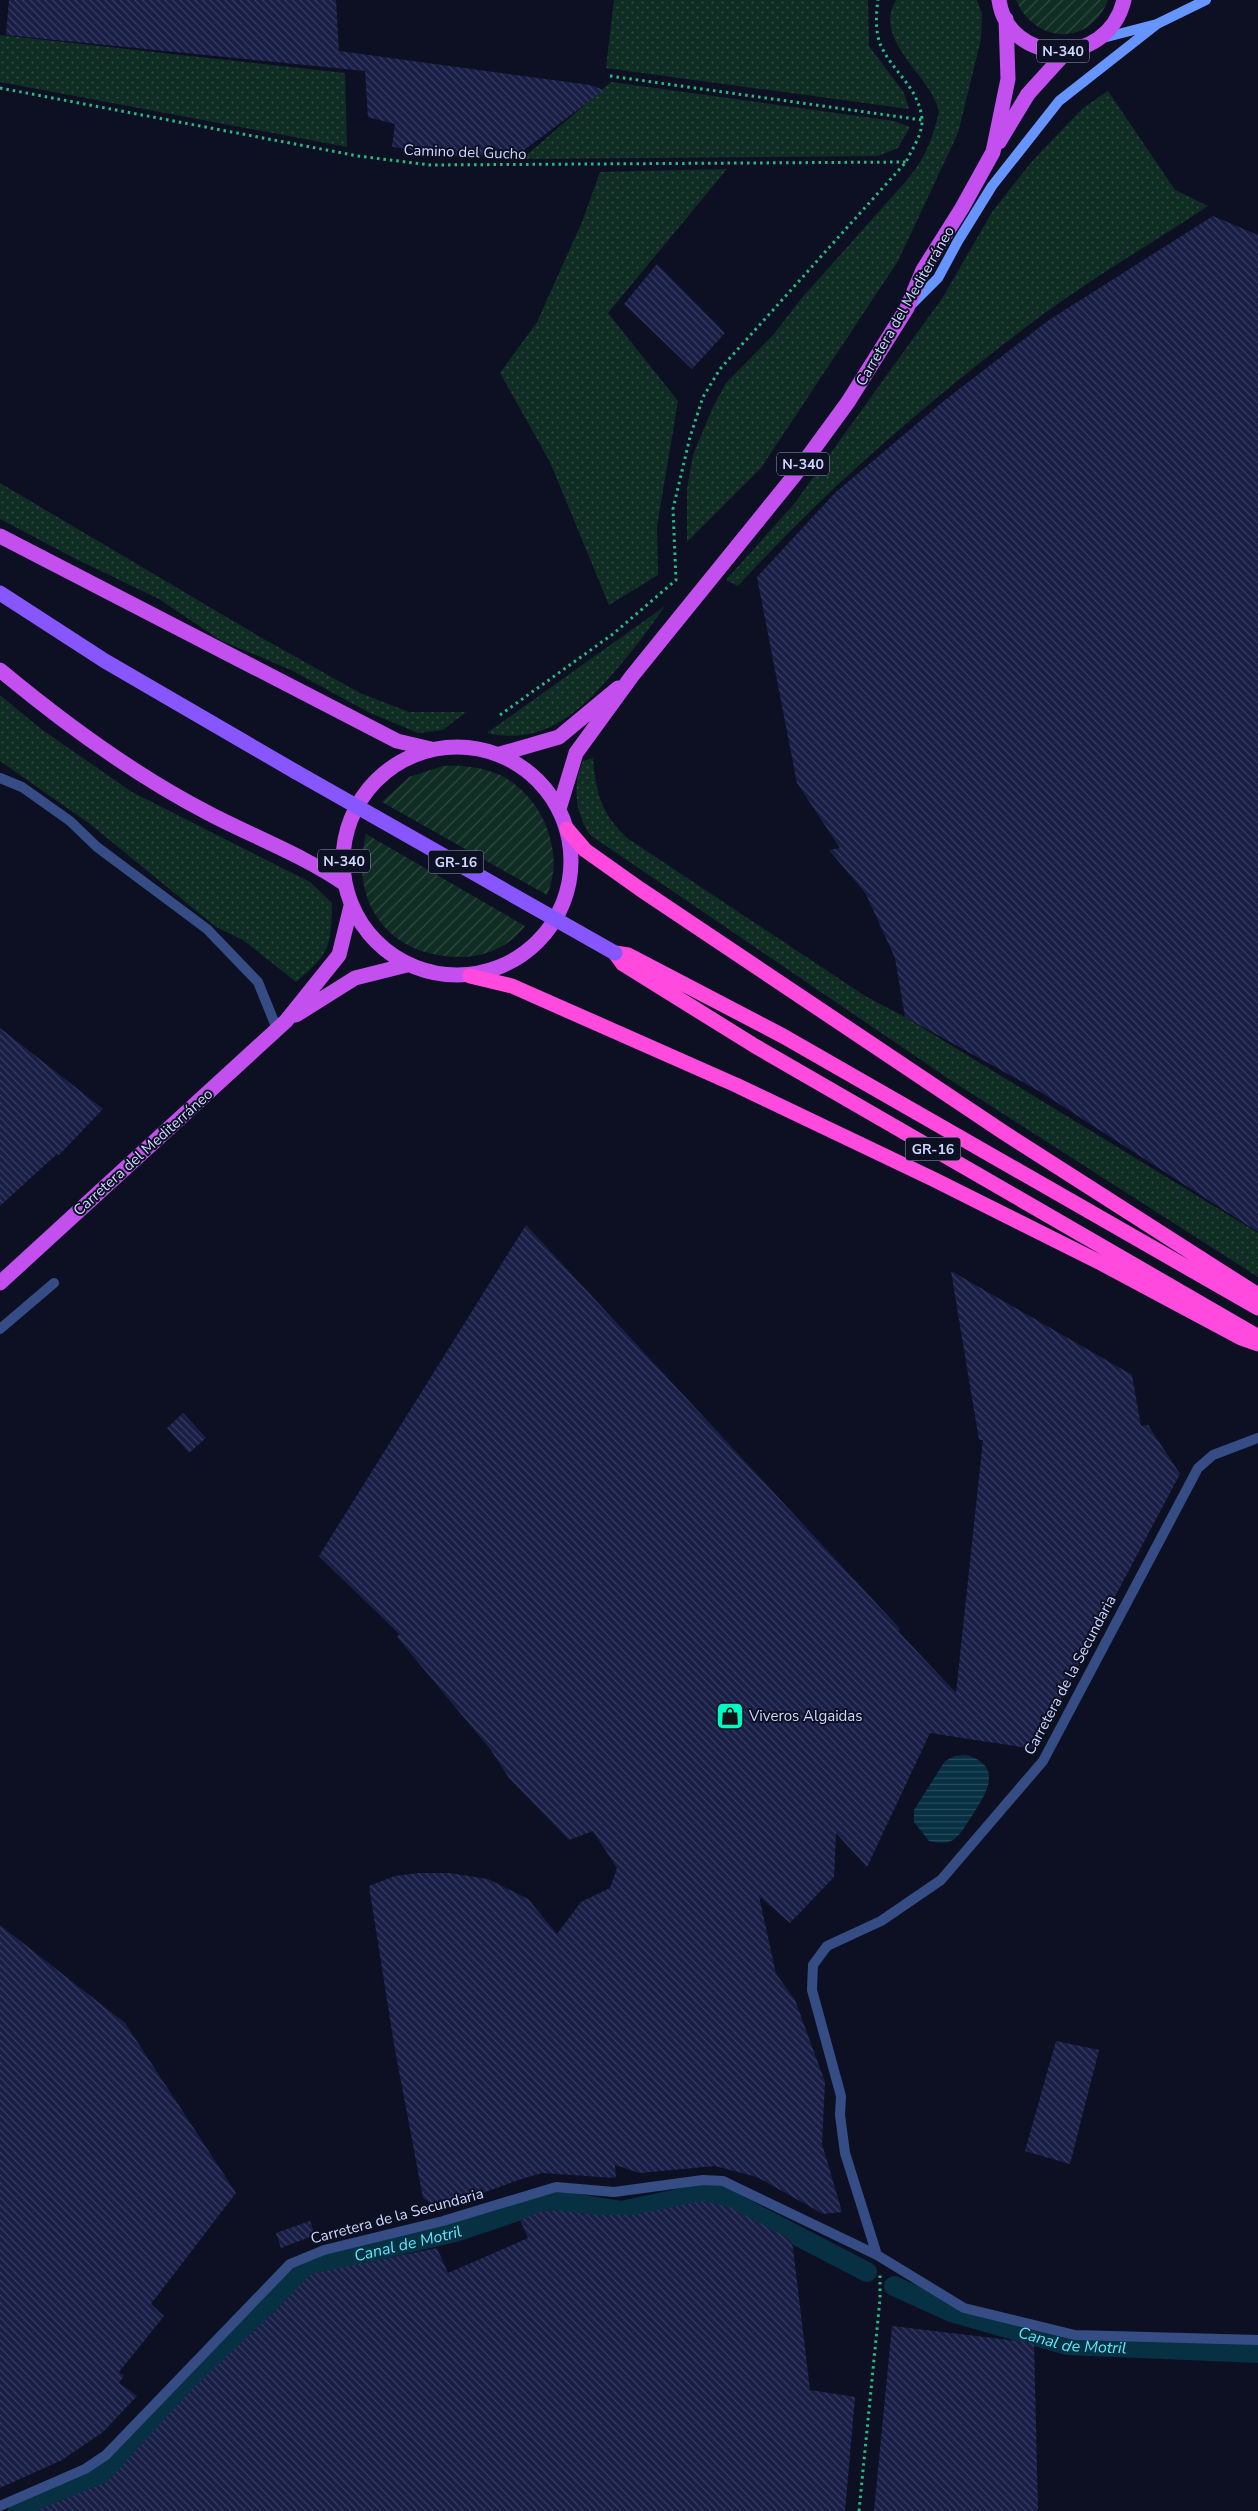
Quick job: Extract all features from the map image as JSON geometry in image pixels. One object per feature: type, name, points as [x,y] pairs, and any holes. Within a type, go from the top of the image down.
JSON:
[{"type":"highway","name":"N-340","points":[[999,0],[1006,20],[1017,34],[1032,44],[1049,50],[1067,51],[1083,47],[1098,40],[1112,27],[1124,0]]},
{"type":"highway","name":"Carretera del Mediterráneo","points":[[560,808],[576,752],[632,676],[794,476],[848,402],[907,308],[924,270],[994,152],[1008,79],[1006,20]]},
{"type":"highway","name":"N-340","points":[[994,152],[1028,94],[1067,51]]},
{"type":"highway","points":[[0,536],[398,741],[430,749]]},
{"type":"highway","points":[[0,670],[53,714],[135,771],[208,814],[326,870],[345,884]]},
{"type":"highway","name":"Carretera del Mediterráneo","points":[[500,754],[559,738],[632,676]]},
{"type":"highway","name":"N-340","points":[[466,746],[500,754],[524,768],[544,786],[560,808],[567,828],[572,862],[568,895],[553,925],[531,950],[503,968],[470,976],[438,975],[407,965],[378,943],[365,930],[352,906],[345,884],[343,849],[352,815],[371,785],[398,762],[430,749],[466,746]]},
{"type":"highway","points":[[567,828],[585,850],[640,890],[1004,1132],[1258,1295]]},
{"type":"highway","name":"Carretera del Mediterráneo","points":[[0,1283],[282,1025],[339,955],[352,906]]},
{"type":"highway","name":"GR-16","points":[[615,953],[628,955],[783,1036],[1258,1308]]},
{"type":"highway","name":"GR-16","points":[[615,953],[623,964],[755,1046],[1258,1337]]},
{"type":"highway","name":"Carretera del Mediterráneo","points":[[282,1025],[355,978],[407,965]]},
{"type":"highway","points":[[470,976],[512,986],[736,1086],[933,1179],[1099,1262],[1240,1338],[1258,1344]]},
{"type":"main road","points":[[1098,40],[1157,24],[1206,0]]},
{"type":"main road","points":[[907,308],[938,278],[992,186],[1058,102],[1157,24]]},
{"type":"main road","name":"GR-16","points":[[0,593],[105,661],[615,953]]},
{"type":"street","points":[[0,778],[22,787],[70,821],[97,848],[207,929],[258,982],[282,1025]]},
{"type":"street","points":[[0,1329],[54,1284]]},
{"type":"street","name":"Carretera de la Secundaria","points":[[877,2255],[845,2153],[840,2114],[841,2096],[812,1990],[813,1964],[827,1946],[881,1921],[941,1880],[1024,1783],[1042,1761],[1198,1468],[1213,1455],[1258,1438]]},
{"type":"street","name":"Carretera de la Secundaria","points":[[0,2506],[85,2469],[106,2455],[290,2264],[324,2250],[443,2221],[556,2187],[614,2192],[671,2186],[703,2180],[723,2181],[877,2255],[964,2308],[1075,2335],[1258,2340]]},
{"type":"path","points":[[500,715],[613,634],[676,580],[673,509],[690,437],[703,397],[720,369],[906,162],[918,140],[922,120],[912,87],[880,45],[876,14],[878,0]]},
{"type":"path","points":[[610,76],[922,120]]},
{"type":"path","name":"Camino del Gucho","points":[[0,88],[358,156],[430,165],[906,162]]},
{"type":"path","points":[[859,2511],[880,2299],[877,2255]]},
{"type":"green space","points":[[614,0],[868,0],[869,46],[904,93],[909,109],[606,68]]},
{"type":"green space","points":[[896,0],[977,0],[982,14],[981,39],[958,133],[898,261],[761,468],[687,542],[687,489],[693,455],[713,407],[726,383],[774,334],[800,300],[907,180],[917,167],[931,139],[939,110],[933,95],[896,43],[891,29],[891,14]]},
{"type":"green space","points":[[1016,0],[1108,0],[1100,15],[1089,26],[1076,32],[1062,34],[1049,32],[1036,25],[1025,15]]},
{"type":"green space","points":[[0,35],[345,73],[347,147],[0,82]]},
{"type":"green space","points":[[611,82],[894,121],[910,127],[898,148],[878,156],[522,159]]},
{"type":"green space","points":[[1108,91],[1175,190],[1208,206],[1077,291],[994,351],[917,414],[843,480],[807,514],[738,586],[726,580],[794,504],[943,297],[992,212],[1033,160],[1083,108]]},
{"type":"green space","points":[[727,169],[608,313],[678,401],[657,526],[658,575],[609,605],[550,462],[500,373],[537,322],[582,222],[600,172]]},
{"type":"green space","points":[[0,483],[262,638],[360,693],[409,712],[466,712],[443,730],[418,733],[368,712],[291,670],[220,640],[159,599],[76,559],[0,519]]},
{"type":"green space","points":[[665,606],[642,638],[603,685],[560,722],[544,730],[527,734],[508,736],[487,733]]},
{"type":"green space","points":[[0,695],[41,729],[132,792],[310,882],[332,903],[329,940],[316,964],[296,982],[243,940],[216,927],[90,824],[0,761]]},
{"type":"green space","points":[[593,758],[601,802],[611,820],[627,838],[865,996],[905,1017],[1258,1233],[1258,1277],[952,1081],[590,835],[578,808],[576,789],[583,761]]},
{"type":"green space","points":[[443,766],[472,767],[493,772],[515,784],[528,796],[538,810],[552,843],[554,861],[547,895],[382,802],[409,777]]},
{"type":"green space","points":[[366,834],[525,926],[512,940],[504,945],[488,953],[470,957],[435,955],[413,947],[394,936],[380,921],[369,903],[363,882],[362,859]]},
{"type":"water","points":[[966,1755],[978,1760],[985,1766],[989,1773],[987,1789],[972,1816],[956,1838],[944,1843],[929,1841],[914,1822],[914,1810],[945,1761],[955,1756]]},
{"type":"building","points":[[9,0],[336,0],[339,51],[590,85],[604,90],[515,157],[459,156],[392,147],[395,124],[368,117],[365,71],[6,35]]},
{"type":"building","points":[[1213,216],[1258,235],[1258,1232],[1039,1091],[905,1017],[895,958],[866,894],[829,850],[840,848],[797,783],[757,577],[836,492],[945,400],[1049,320]]},
{"type":"building","points":[[657,264],[725,333],[692,369],[624,304]]},
{"type":"building","points":[[0,1028],[103,1109],[59,1155],[57,1154],[0,1206]]},
{"type":"building","points":[[526,1225],[900,1629],[898,1631],[956,1693],[983,1440],[979,1440],[951,1271],[1132,1375],[1141,1426],[1148,1425],[1180,1474],[1034,1749],[930,1733],[867,1867],[836,1833],[834,1877],[790,1923],[759,1896],[776,1974],[795,2000],[825,2082],[822,2144],[842,2212],[823,2214],[757,2177],[715,2166],[640,2173],[615,2165],[616,2178],[542,2173],[439,2209],[423,2198],[394,2044],[369,1886],[395,1876],[419,1873],[450,1873],[488,1879],[528,1899],[557,1934],[581,1902],[610,1888],[617,1868],[593,1831],[569,1840],[509,1778],[491,1750],[397,1637],[399,1634],[319,1556]]},
{"type":"building","points":[[183,1413],[206,1438],[189,1453],[167,1428]]},
{"type":"building","points":[[0,1925],[125,2023],[236,2193],[151,2304],[164,2316],[119,2372],[124,2376],[119,2383],[137,2396],[103,2432],[62,2460],[0,2488]]},
{"type":"building","points":[[1056,2041],[1099,2050],[1070,2164],[1025,2151]]},
{"type":"building","points":[[702,2201],[729,2207],[792,2240],[810,2390],[855,2397],[845,2511],[35,2511],[107,2482],[192,2389],[272,2314],[311,2274],[437,2248],[448,2273],[528,2238],[520,2220],[539,2212],[557,2210],[597,2215],[633,2215]]},
{"type":"building","points":[[310,2221],[315,2235],[281,2248],[276,2233]]},
{"type":"building","points":[[892,2326],[1034,2343],[1038,2511],[874,2511]]},
{"type":"waterway","name":"Canal de Motril","points":[[18,2511],[101,2475],[160,2412],[297,2275],[309,2269],[361,2254],[455,2232],[551,2200],[621,2211],[697,2195],[717,2194],[867,2272]]},
{"type":"waterway","name":"Canal de Motril","points":[[894,2286],[951,2312],[1067,2345],[1258,2353]]},
{"type":"place","name":"Viveros Algaidas","points":[[730,1716]]}]
